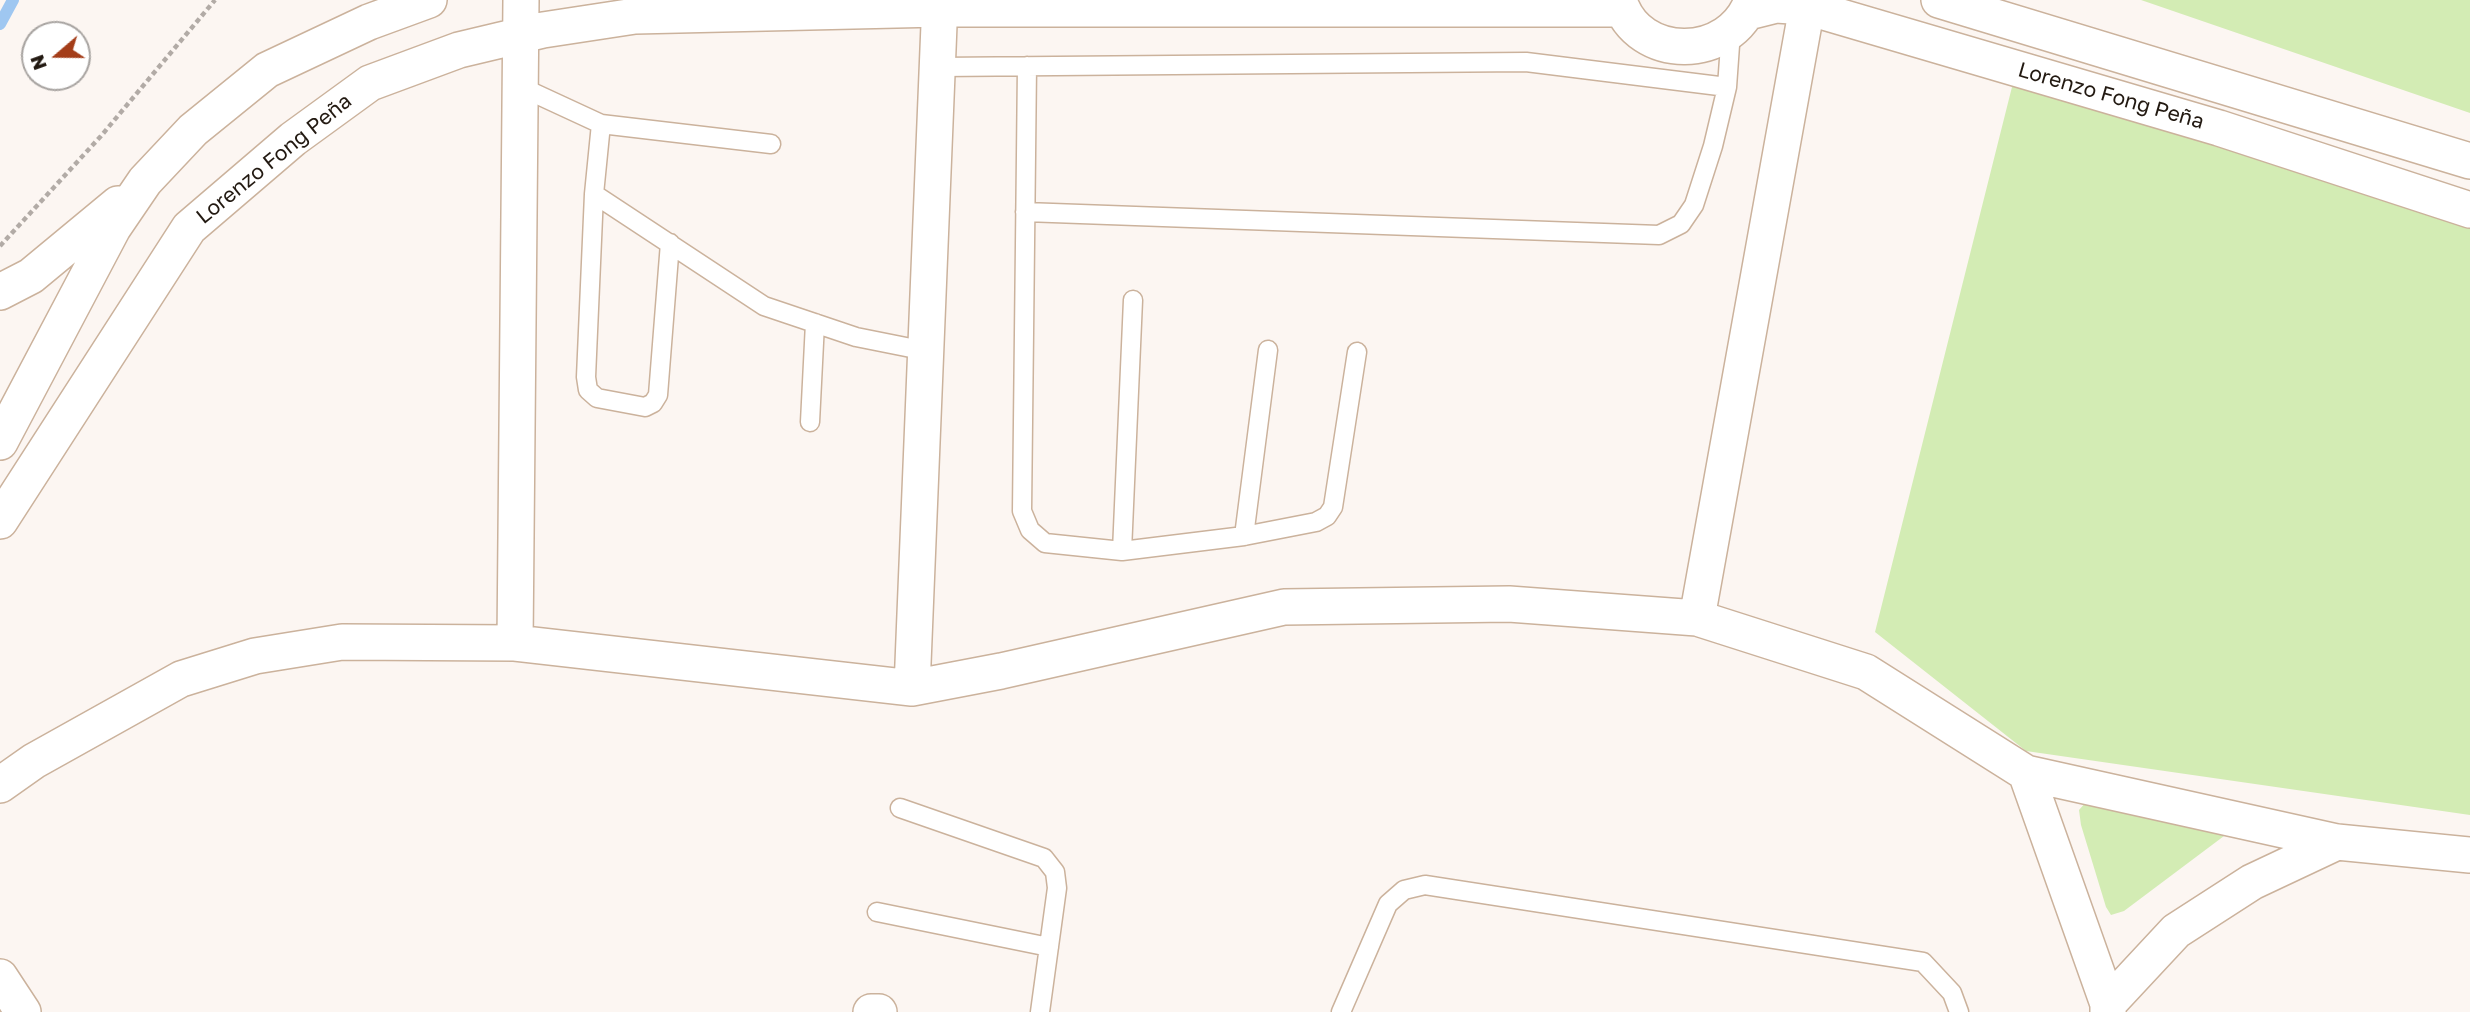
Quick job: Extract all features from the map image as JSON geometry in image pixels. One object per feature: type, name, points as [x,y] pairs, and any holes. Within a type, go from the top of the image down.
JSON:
[{"type":"street","points":[[0,292],[31,276],[145,181],[193,130],[267,70],[369,22],[429,0]]},
{"type":"street","points":[[515,643],[521,0]]},
{"type":"street","name":"Lorenzo Fong Peña","points":[[1939,0],[2470,160]]},
{"type":"street","points":[[912,688],[940,4]]},
{"type":"street","name":"Lorenzo Fong Peña","points":[[0,521],[189,228],[293,139],[370,83],[459,50],[635,16],[940,4],[1620,5],[1637,29],[1659,43],[1684,47],[1709,44],[1744,14],[1776,5],[1807,7],[2219,128],[2470,210]]},
{"type":"street","points":[[1697,618],[1807,7]]},
{"type":"street","points":[[0,442],[113,228],[145,181]]},
{"type":"street","points":[[0,785],[34,761],[180,679],[256,656],[342,642],[515,643],[912,688],[1001,671],[1284,607],[1510,604],[1697,618],[1866,671],[2026,773],[2337,842],[2470,855]]},
{"type":"street","points":[[2026,773],[2108,1008],[2175,931],[2252,883],[2337,842]]},
{"type":"street","points":[[0,977],[23,1012]]},
{"type":"street","points":[[871,1012],[879,1012]]},
{"type":"lane","points":[[1025,212],[1659,235],[1681,224],[1694,205],[1713,146],[1744,14]]},
{"type":"lane","points":[[939,66],[1526,62],[1727,87]]},
{"type":"lane","points":[[1027,66],[1022,511],[1030,530],[1045,543],[1122,551],[1244,536],[1316,522],[1327,516],[1333,507],[1357,352]]},
{"type":"lane","points":[[521,87],[601,124],[771,144]]},
{"type":"lane","points":[[601,124],[594,194],[586,377],[589,390],[597,398],[645,407],[653,403],[658,395],[670,243]]},
{"type":"lane","points":[[594,194],[764,306],[856,337],[926,351]]},
{"type":"lane","points":[[1122,551],[1133,300]]},
{"type":"lane","points":[[810,422],[815,323]]},
{"type":"lane","points":[[1244,536],[1268,350]]},
{"type":"lane","points":[[900,808],[1044,858],[1055,872],[1057,888],[1041,1012]]},
{"type":"lane","points":[[1341,1012],[1388,904],[1404,890],[1425,885],[1923,962],[1952,993],[1959,1012]]},
{"type":"lane","points":[[877,912],[1049,947]]},
{"type":"path","points":[[0,246],[101,136],[215,0]]},
{"type":"green space","points":[[2141,0],[2470,0],[2470,113]]},
{"type":"green space","points":[[2014,79],[2470,219],[2470,815],[2026,751],[1875,632]]},
{"type":"green space","points":[[2086,802],[2235,825],[2124,911],[2111,915],[2106,907],[2081,825],[2079,810]]},
{"type":"waterway","points":[[0,24],[13,0]]}]
